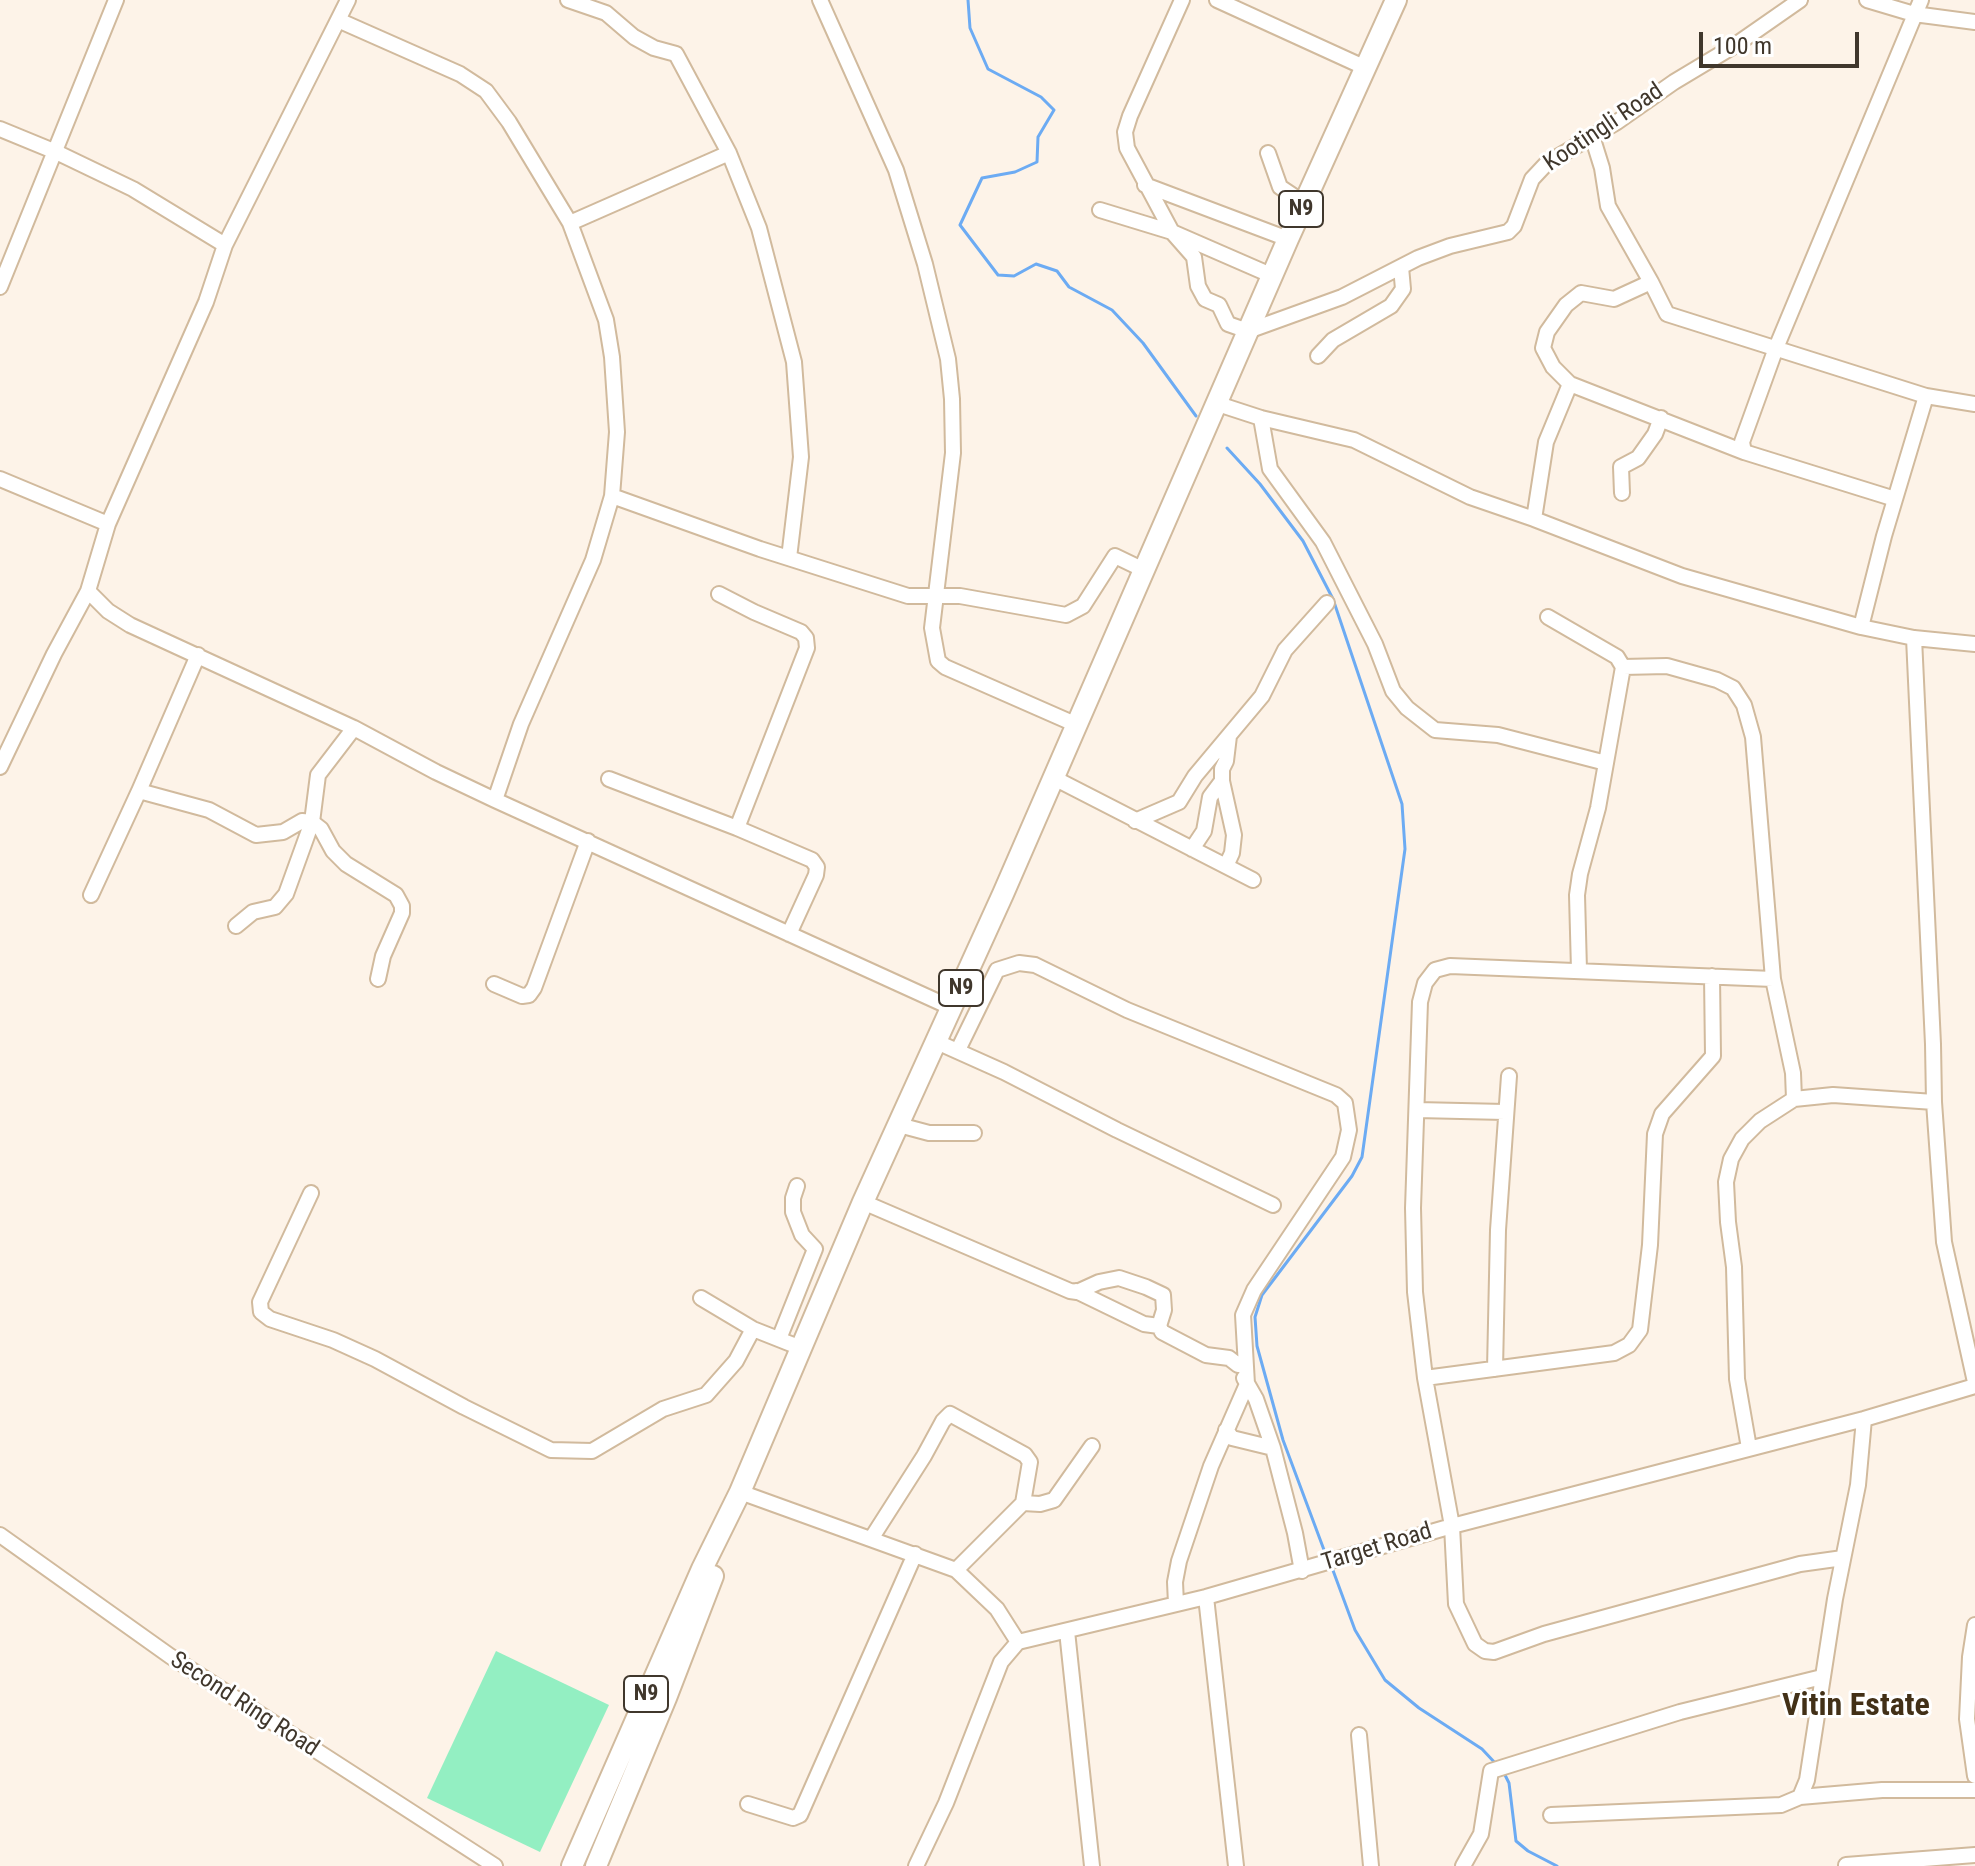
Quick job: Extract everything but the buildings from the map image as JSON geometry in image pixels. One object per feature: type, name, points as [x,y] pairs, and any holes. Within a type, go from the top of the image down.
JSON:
[{"type":"highway","name":"N9","points":[[572,1866],[667,1646],[740,1492],[863,1202],[937,1042],[1215,412],[1288,239],[1396,0]]},
{"type":"highway","name":"N9","points":[[596,1866],[713,1575],[725,1525]]},
{"type":"street","points":[[0,287],[116,0]]},
{"type":"street","points":[[0,767],[88,591],[108,524],[206,302],[225,245],[348,0]]},
{"type":"street","points":[[568,0],[606,13],[634,37],[654,48],[676,54],[729,153],[759,228],[794,362],[801,457],[789,558]]},
{"type":"street","points":[[820,0],[875,117],[896,170],[925,264],[948,359],[953,453],[932,628],[938,661],[945,667],[1077,725]]},
{"type":"street","points":[[1182,0],[1125,132],[1127,148],[1172,232],[1194,257],[1198,286],[1205,299],[1219,305],[1228,324],[1248,331]]},
{"type":"street","points":[[1217,0],[1366,68]]},
{"type":"street","name":"Kootingli Road","points":[[1248,331],[1342,297],[1450,246],[1508,232],[1514,226],[1538,170],[1800,0]]},
{"type":"street","points":[[1867,0],[1917,7],[1975,22]]},
{"type":"street","points":[[1744,452],[1742,442],[1776,348],[1917,7]]},
{"type":"street","points":[[338,20],[460,74],[486,91],[509,122],[570,223],[606,320],[617,432],[612,496],[593,560],[521,724],[495,800]]},
{"type":"street","points":[[0,129],[133,189],[225,245]]},
{"type":"street","points":[[1592,136],[1602,168],[1608,206],[1667,314],[1926,396],[1975,404]]},
{"type":"street","points":[[570,223],[729,153]]},
{"type":"street","points":[[1268,153],[1280,187],[1304,203]]},
{"type":"street","points":[[1145,185],[1288,239]]},
{"type":"street","points":[[1100,210],[1172,232],[1273,276]]},
{"type":"street","points":[[1318,356],[1333,340],[1391,306],[1403,289],[1401,267]]},
{"type":"street","points":[[1651,282],[1614,299],[1581,293],[1566,305],[1547,332],[1543,348],[1553,367],[1570,384],[1744,452],[1895,499]]},
{"type":"street","points":[[1534,519],[1546,442],[1570,384]]},
{"type":"street","points":[[1861,627],[1926,396]]},
{"type":"street","points":[[1215,412],[1261,418],[1354,440],[1455,490],[1682,576],[1861,627],[1914,638],[1975,644]]},
{"type":"street","points":[[1261,418],[1270,469],[1323,542],[1375,644],[1393,691],[1407,708],[1435,730],[1498,735],[1606,763]]},
{"type":"street","points":[[1622,493],[1621,467],[1638,458],[1655,434],[1661,418]]},
{"type":"street","points":[[0,479],[108,524]]},
{"type":"street","points":[[612,496],[908,596],[992,601],[1066,615],[1083,606],[1115,556],[1144,570]]},
{"type":"street","points":[[88,591],[108,611],[130,625],[354,728],[495,800],[952,1008]]},
{"type":"street","points":[[719,594],[801,632],[806,638],[807,648],[737,828]]},
{"type":"street","points":[[1135,821],[1179,802],[1195,776],[1262,696],[1285,650],[1327,603]]},
{"type":"street","points":[[1548,617],[1617,657],[1623,667],[1577,895],[1579,970]]},
{"type":"street","points":[[1914,638],[1934,1102],[1944,1242],[1975,1384]]},
{"type":"street","points":[[91,895],[198,655]]},
{"type":"street","points":[[1623,667],[1667,666],[1717,680],[1733,688],[1744,705],[1753,737],[1773,979],[1793,1073],[1794,1099]]},
{"type":"street","points":[[236,926],[253,912],[275,907],[286,894],[312,822],[318,775],[354,728]]},
{"type":"street","points":[[1226,866],[1232,853],[1234,835],[1222,781],[1229,736]]},
{"type":"street","points":[[1054,778],[1253,880]]},
{"type":"street","points":[[609,779],[812,860],[817,867],[816,875],[789,934]]},
{"type":"street","points":[[1192,849],[1204,831],[1210,797],[1222,781]]},
{"type":"street","points":[[139,791],[209,810],[256,835],[283,832],[302,821],[312,822],[321,829],[333,851],[346,864],[396,895],[402,906],[378,979]]},
{"type":"street","points":[[494,984],[522,996],[529,995],[534,988],[588,841]]},
{"type":"street","points":[[958,1050],[997,970],[1019,963],[1035,965],[1127,1010],[1336,1095],[1345,1103],[1349,1130],[1343,1157],[1254,1290],[1243,1315],[1247,1384],[1226,1430],[1179,1561],[1175,1582],[1176,1604]]},
{"type":"street","points":[[1773,979],[1450,966],[1435,970],[1425,983],[1420,1002],[1413,1208],[1415,1292],[1425,1378],[1452,1526],[1456,1604],[1475,1644],[1485,1651],[1494,1652],[1544,1634],[1800,1564],[1843,1558]]},
{"type":"street","points":[[1425,1378],[1614,1353],[1629,1345],[1640,1330],[1650,1245],[1655,1134],[1662,1114],[1713,1056],[1712,976]]},
{"type":"street","points":[[937,1042],[1273,1205]]},
{"type":"street","points":[[1495,1369],[1509,1076]]},
{"type":"street","points":[[1749,1448],[1737,1379],[1734,1267],[1726,1182],[1731,1159],[1742,1139],[1760,1121],[1794,1099],[1833,1095],[1934,1102]]},
{"type":"street","points":[[1417,1110],[1505,1112]]},
{"type":"street","points":[[899,1125],[929,1133],[974,1133]]},
{"type":"street","points":[[779,1339],[815,1249],[802,1235],[793,1212],[797,1186]]},
{"type":"street","points":[[311,1193],[260,1302],[261,1312],[270,1319],[333,1340],[375,1359],[551,1450],[592,1451],[663,1409],[706,1395],[736,1361],[753,1329]]},
{"type":"street","points":[[863,1202],[1064,1289],[1076,1291],[1144,1324],[1159,1326]]},
{"type":"street","points":[[1076,1291],[1119,1278],[1146,1287],[1163,1295],[1164,1310],[1159,1326],[1162,1332],[1206,1355],[1229,1358],[1238,1365]]},
{"type":"street","points":[[701,1298],[753,1329],[801,1348]]},
{"type":"street","points":[[1246,1342],[1238,1356],[1238,1365],[1256,1399],[1273,1448],[1305,1570]]},
{"type":"street","name":"Target Road","points":[[1018,1642],[1206,1597],[1452,1526],[1864,1419],[1975,1384]]},
{"type":"street","points":[[871,1539],[950,1414],[1025,1455],[1030,1462],[1023,1503],[956,1570]]},
{"type":"street","points":[[1800,1797],[1807,1780],[1822,1677],[1858,1485],[1864,1419]]},
{"type":"street","points":[[1226,1430],[1232,1438],[1273,1448]]},
{"type":"street","points":[[1023,1503],[1040,1504],[1054,1500],[1092,1446]]},
{"type":"street","points":[[740,1492],[956,1570],[997,1609],[1018,1642],[1001,1662],[946,1803],[916,1866]]},
{"type":"street","name":"Second Ring Road","points":[[0,1535],[246,1707],[495,1866]]},
{"type":"street","points":[[748,1804],[793,1818],[800,1815],[915,1554]]},
{"type":"street","points":[[1206,1597],[1236,1866]]},
{"type":"street","points":[[1975,1625],[1967,1719],[1975,1776]]},
{"type":"street","points":[[1067,1631],[1092,1866]]},
{"type":"street","points":[[1463,1866],[1481,1834],[1491,1771],[1680,1712],[1822,1677]]},
{"type":"street","points":[[1359,1735],[1371,1866]]},
{"type":"street","points":[[1551,1815],[1781,1805],[1800,1797],[1882,1790],[1975,1790]]},
{"type":"street","points":[[1846,1865],[1975,1855]]},
{"type":"green space","points":[[496,1651],[609,1705],[540,1852],[427,1798]]},
{"type":"waterway","points":[[968,0],[970,28],[988,69],[1041,97],[1054,110],[1038,137],[1037,162],[1015,172],[982,178],[960,225],[998,275],[1014,276],[1036,264],[1057,271],[1069,287],[1112,310],[1143,343],[1196,416]]},
{"type":"waterway","points":[[1227,448],[1260,484],[1303,541],[1333,599],[1402,804],[1405,849],[1362,1157],[1352,1176],[1262,1295],[1255,1317],[1257,1346],[1283,1440],[1327,1558]]},
{"type":"waterway","points":[[1331,1565],[1355,1630],[1385,1680],[1419,1708],[1482,1749],[1497,1765]]},
{"type":"waterway","points":[[1504,1773],[1509,1783],[1516,1841],[1557,1866]]},
{"type":"district","name":"Vitin Estate","points":[[1856,1707]]}]
